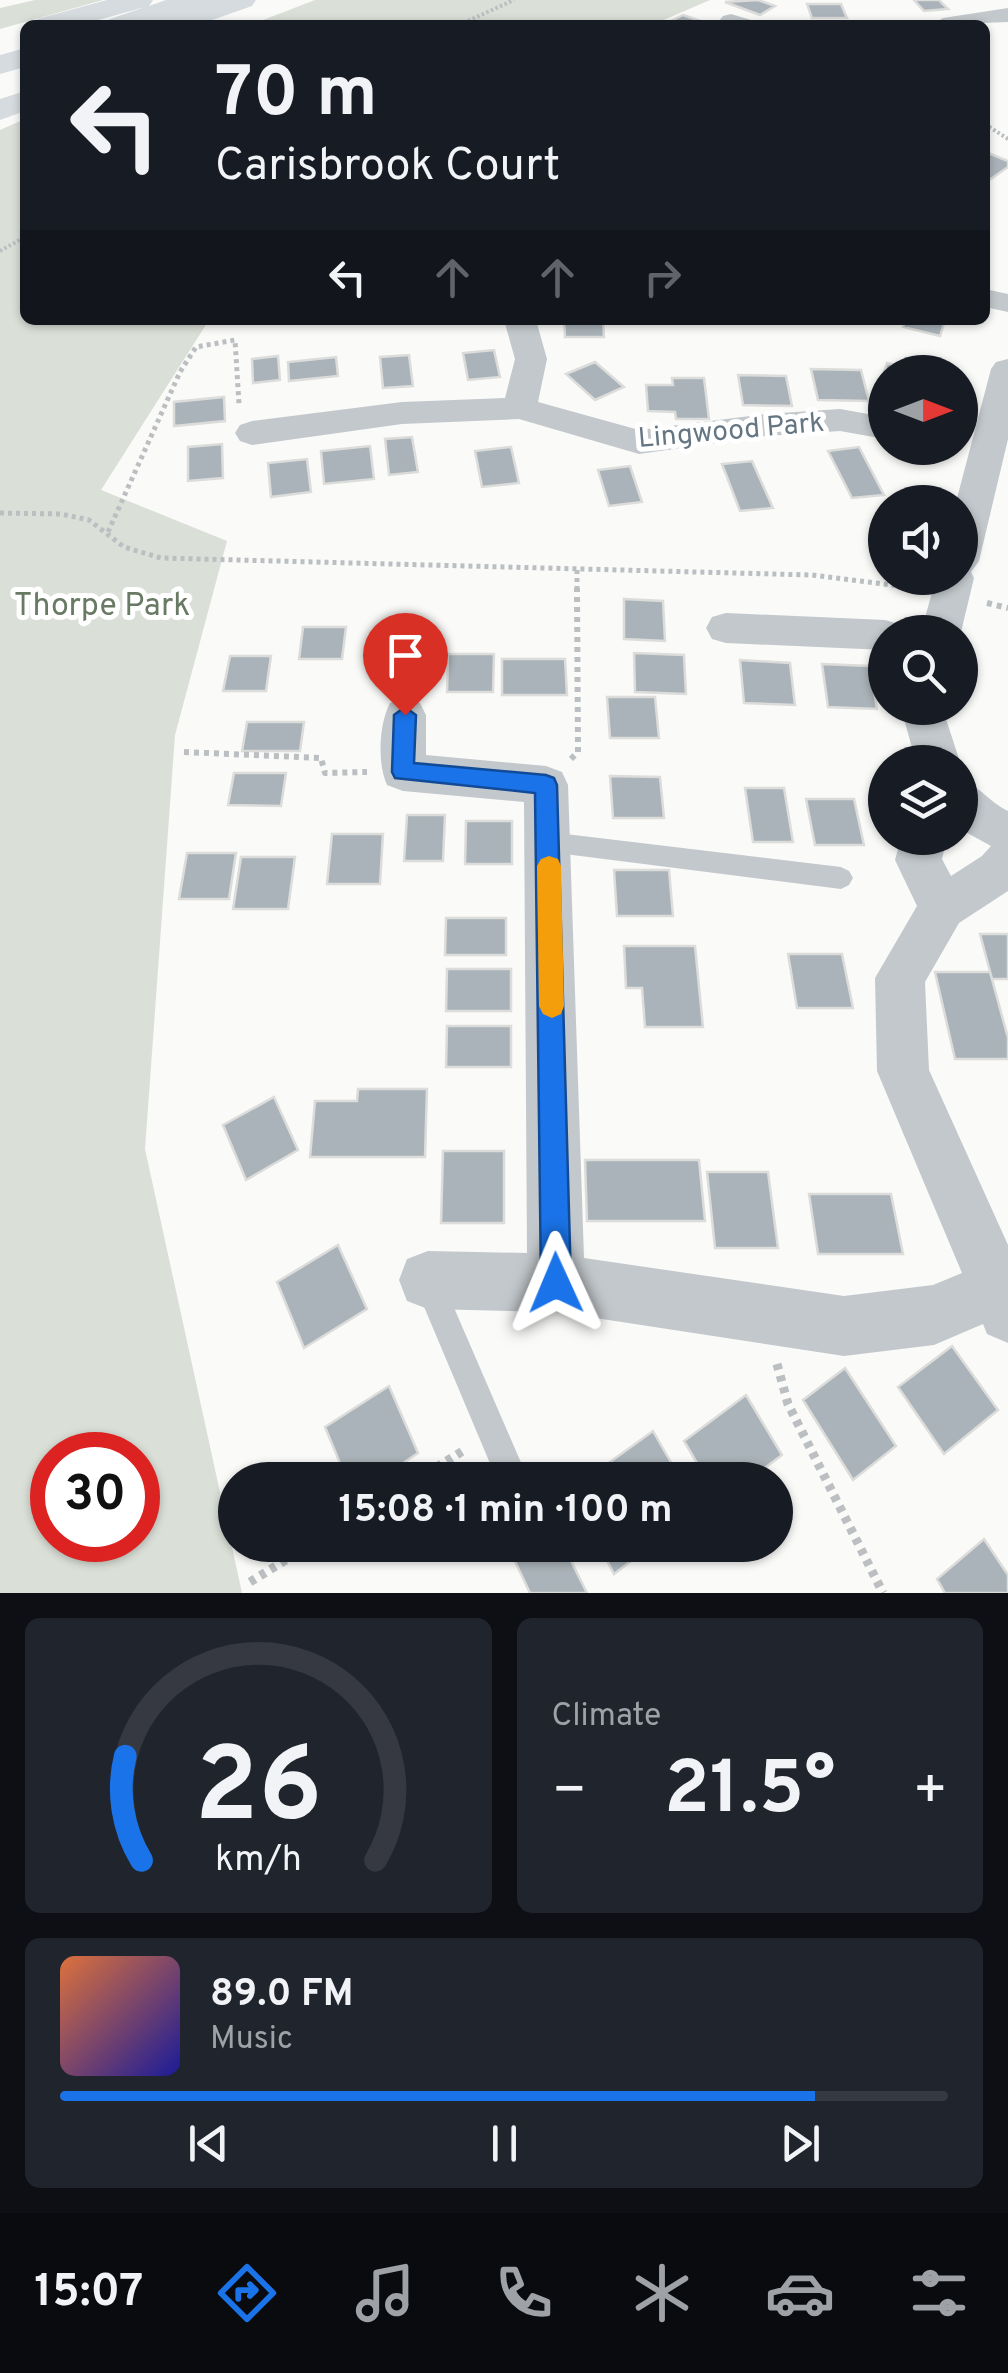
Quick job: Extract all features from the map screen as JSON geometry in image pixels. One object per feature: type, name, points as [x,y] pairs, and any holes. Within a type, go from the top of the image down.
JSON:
[{"type":"highway","points":[[65,20],[138,0]]},
{"type":"highway","points":[[135,20],[194,0]]},
{"type":"highway","points":[[184,20],[242,0]]},
{"type":"highway","points":[[225,20],[275,0]]},
{"type":"street","points":[[953,0],[974,18]]},
{"type":"street","points":[[965,20],[1008,15]]},
{"type":"street","points":[[520,408],[531,359],[521,325]]},
{"type":"street","points":[[978,441],[1008,368]]},
{"type":"street","name":"Lingwood Park","points":[[252,433],[402,414],[520,408],[639,442],[766,425],[840,420],[868,425]]},
{"type":"street","points":[[726,628],[868,635]]},
{"type":"street","points":[[405,715],[403,772],[546,785],[556,1283]]},
{"type":"street","points":[[978,817],[1008,832]]},
{"type":"street","points":[[919,855],[918,860],[942,908]]},
{"type":"street","points":[[428,1280],[556,1283],[844,1326],[934,1315],[1002,1300],[902,1070],[900,978],[942,908],[999,872],[1008,860]]},
{"type":"lane","points":[[549,842],[645,850],[756,871],[841,878]]},
{"type":"lane","points":[[428,1280],[505,1462]]},
{"type":"path","points":[[470,20],[514,0]]},
{"type":"path","points":[[108,532],[173,388],[196,347],[235,340],[240,410],[250,409],[252,433]]},
{"type":"path","points":[[0,513],[61,514],[90,520],[124,547],[161,558],[812,575],[868,582]]},
{"type":"path","points":[[546,785],[578,752],[577,570]]},
{"type":"path","points":[[978,594],[1008,608]]},
{"type":"path","points":[[184,752],[321,758],[325,773],[403,772]]},
{"type":"path","points":[[764,1314],[788,1404],[883,1593]]},
{"type":"path","points":[[445,1462],[493,1432]]},
{"type":"path","points":[[250,1582],[282,1562]]},
{"type":"green space","points":[[35,0],[103,0],[20,20],[20,23],[0,29],[0,8]]},
{"type":"green space","points":[[315,0],[710,0],[664,20],[263,20]]},
{"type":"green space","name":"Thorpe Park","points":[[20,121],[20,325],[206,325],[101,490],[227,541],[175,735],[145,1149],[218,1483],[218,1562],[235,1562],[242,1593],[0,1593],[0,130]]},
{"type":"building","points":[[758,0],[775,6],[760,15],[725,2]]},
{"type":"building","points":[[914,0],[939,0],[948,9],[924,11]]},
{"type":"building","points":[[807,4],[841,4],[847,18],[812,18]]},
{"type":"building","points":[[990,154],[1008,161],[1008,167],[991,179]]},
{"type":"building","points":[[564,325],[603,325],[604,337],[565,337]]},
{"type":"building","points":[[904,325],[943,325],[940,336]]},
{"type":"building","points":[[494,350],[500,377],[468,380],[463,353]]},
{"type":"building","points":[[409,355],[413,386],[383,388],[380,357]]},
{"type":"building","points":[[278,356],[280,380],[253,383],[252,359]]},
{"type":"building","points":[[336,357],[338,376],[289,381],[288,362]]},
{"type":"building","points":[[595,362],[624,387],[595,400],[566,374]]},
{"type":"building","points":[[811,369],[861,370],[868,401],[818,400]]},
{"type":"building","points":[[738,375],[786,376],[792,406],[743,405]]},
{"type":"building","points":[[672,378],[704,378],[709,419],[676,419],[675,412],[648,411],[646,385],[673,385]]},
{"type":"building","points":[[224,397],[225,421],[174,426],[174,402]]},
{"type":"building","points":[[412,437],[418,472],[389,475],[385,439]]},
{"type":"building","points":[[222,444],[223,478],[188,481],[188,447]]},
{"type":"building","points":[[370,446],[374,479],[324,484],[321,451]]},
{"type":"building","points":[[511,447],[519,483],[482,487],[475,451]]},
{"type":"building","points":[[859,447],[879,485],[868,485],[868,496],[852,498],[828,451]]},
{"type":"building","points":[[307,459],[311,492],[271,497],[268,463]]},
{"type":"building","points":[[752,461],[773,508],[740,511],[722,464]]},
{"type":"building","points":[[630,466],[642,502],[609,506],[598,470]]},
{"type":"building","points":[[624,599],[663,601],[665,641],[624,639]]},
{"type":"building","points":[[303,627],[346,627],[342,659],[299,659]]},
{"type":"building","points":[[379,632],[418,632],[416,666],[376,666]]},
{"type":"building","points":[[634,653],[684,655],[686,694],[635,692]]},
{"type":"building","points":[[448,654],[494,654],[493,692],[447,692]]},
{"type":"building","points":[[230,656],[271,656],[266,691],[223,691]]},
{"type":"building","points":[[502,659],[565,659],[567,695],[502,695]]},
{"type":"building","points":[[740,660],[790,663],[795,705],[744,703]]},
{"type":"building","points":[[822,664],[868,666],[868,709],[828,707]]},
{"type":"building","points":[[607,697],[655,697],[659,738],[610,738]]},
{"type":"building","points":[[247,722],[304,722],[300,751],[242,751]]},
{"type":"building","points":[[234,773],[286,773],[281,806],[228,805]]},
{"type":"building","points":[[610,776],[660,777],[664,818],[613,818]]},
{"type":"building","points":[[745,788],[784,788],[793,842],[753,842]]},
{"type":"building","points":[[806,799],[854,799],[864,845],[815,845]]},
{"type":"building","points":[[407,815],[445,815],[443,861],[404,861]]},
{"type":"building","points":[[466,821],[512,821],[512,864],[465,864]]},
{"type":"building","points":[[332,834],[383,834],[380,884],[327,884]]},
{"type":"building","points":[[187,853],[236,853],[229,899],[179,899]]},
{"type":"building","points":[[241,857],[295,857],[288,909],[233,909]]},
{"type":"building","points":[[614,870],[669,870],[673,916],[617,916]]},
{"type":"building","points":[[446,918],[506,918],[506,955],[445,955]]},
{"type":"building","points":[[980,934],[1008,934],[1008,979],[992,979]]},
{"type":"building","points":[[624,946],[695,946],[703,1027],[645,1027],[642,988],[626,988]]},
{"type":"building","points":[[788,954],[842,954],[853,1008],[797,1008]]},
{"type":"building","points":[[447,969],[511,969],[511,1011],[446,1011]]},
{"type":"building","points":[[935,972],[990,972],[1008,1038],[1008,1059],[955,1059]]},
{"type":"building","points":[[447,1026],[511,1026],[511,1067],[446,1067]]},
{"type":"building","points":[[358,1089],[427,1089],[425,1157],[310,1157],[315,1101],[357,1101]]},
{"type":"building","points":[[274,1097],[298,1150],[246,1180],[223,1125]]},
{"type":"building","points":[[443,1151],[504,1151],[504,1223],[441,1223]]},
{"type":"building","points":[[585,1160],[699,1160],[705,1221],[587,1221]]},
{"type":"building","points":[[707,1172],[768,1172],[778,1248],[715,1248]]},
{"type":"building","points":[[809,1194],[891,1194],[903,1254],[818,1254]]},
{"type":"building","points":[[338,1245],[367,1309],[304,1348],[277,1282]]},
{"type":"building","points":[[952,1346],[998,1410],[944,1454],[898,1387]]},
{"type":"building","points":[[845,1368],[896,1446],[853,1480],[803,1400]]},
{"type":"building","points":[[389,1386],[418,1453],[405,1462],[340,1462],[325,1427]]},
{"type":"building","points":[[746,1395],[782,1455],[773,1462],[696,1462],[684,1441]]},
{"type":"building","points":[[653,1431],[671,1462],[610,1462]]},
{"type":"building","points":[[984,1539],[1008,1575],[1008,1593],[945,1593],[937,1579]]},
{"type":"building","points":[[515,1562],[572,1562],[587,1593],[530,1593]]},
{"type":"building","points":[[608,1562],[630,1562],[614,1574]]},
{"type":"slow traffic","points":[[549,866],[552,1006]]},
{"type":"route","points":[[405,715],[403,772],[546,785],[556,1283]]}]
